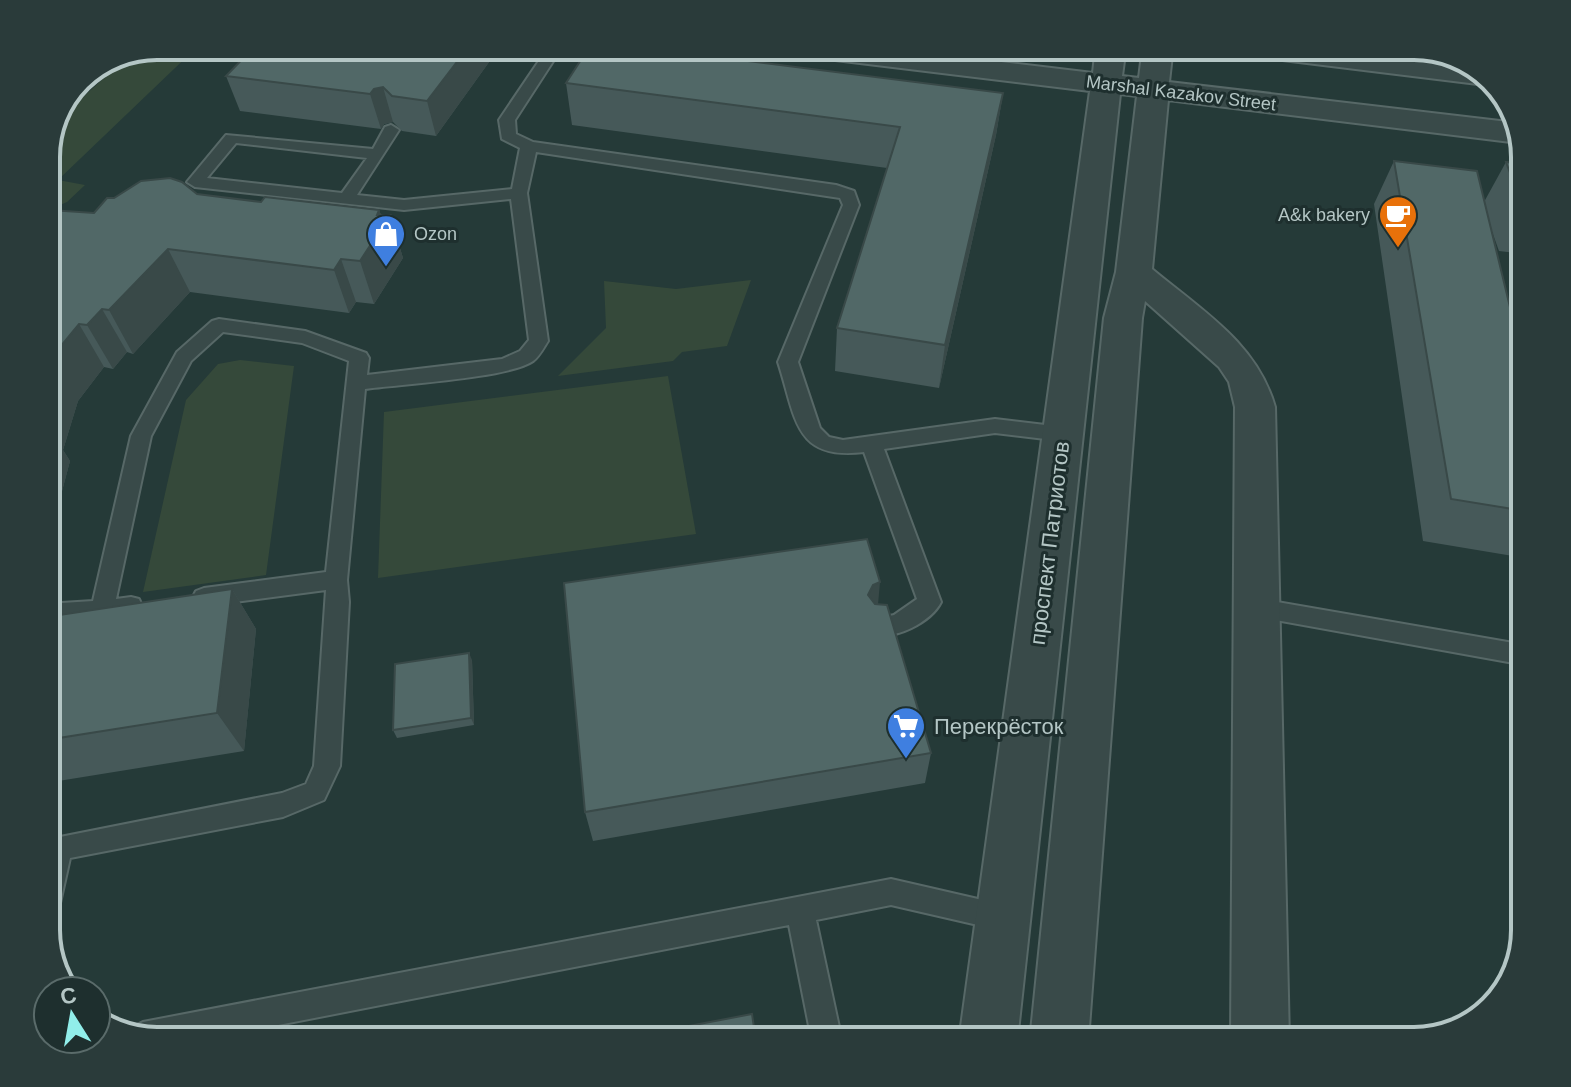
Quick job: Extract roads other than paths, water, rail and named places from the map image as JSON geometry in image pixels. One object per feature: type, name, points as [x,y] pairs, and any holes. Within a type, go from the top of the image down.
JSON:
[{"type":"street","name":"Marshal Kazakov Street","points":[[1026,60],[1109,65],[1153,89],[1507,132]]},
{"type":"street","points":[[1060,1027],[1123,318],[1134,272],[1156,60]]},
{"type":"street","points":[[1349,60],[1467,75]]},
{"type":"street","name":"проспект Патриотов","points":[[990,1027],[1109,65]]},
{"type":"street","points":[[1134,272],[1233,358],[1248,381],[1255,407],[1254,607],[1260,1027]]},
{"type":"lane","points":[[547,60],[507,120],[508,136],[529,146],[836,190],[848,195],[851,205],[788,362],[811,432],[823,443],[843,447],[995,426],[1062,434]]},
{"type":"lane","points":[[346,199],[391,130]]},
{"type":"lane","points":[[378,154],[232,138],[195,182],[404,205],[519,193]]},
{"type":"lane","points":[[356,383],[505,365],[527,356],[539,341],[519,193],[529,146]]},
{"type":"lane","points":[[60,847],[283,805],[315,792],[327,766],[338,602],[336,580],[359,358],[305,337],[219,325],[184,357],[141,436],[102,610]]},
{"type":"lane","points":[[871,442],[930,602],[900,623],[880,627]]},
{"type":"lane","points":[[180,600],[336,580]]},
{"type":"lane","points":[[60,612],[149,604]]},
{"type":"lane","points":[[1254,607],[1511,653]]},
{"type":"lane","points":[[195,1027],[891,892],[1004,918]]},
{"type":"lane","points":[[800,910],[824,1027]]},
{"type":"place","name":"A&k bakery","points":[[1398,249]]},
{"type":"place","name":"Ozon","points":[[386,268]]},
{"type":"place","name":"Перекрёсток","points":[[906,760]]}]
